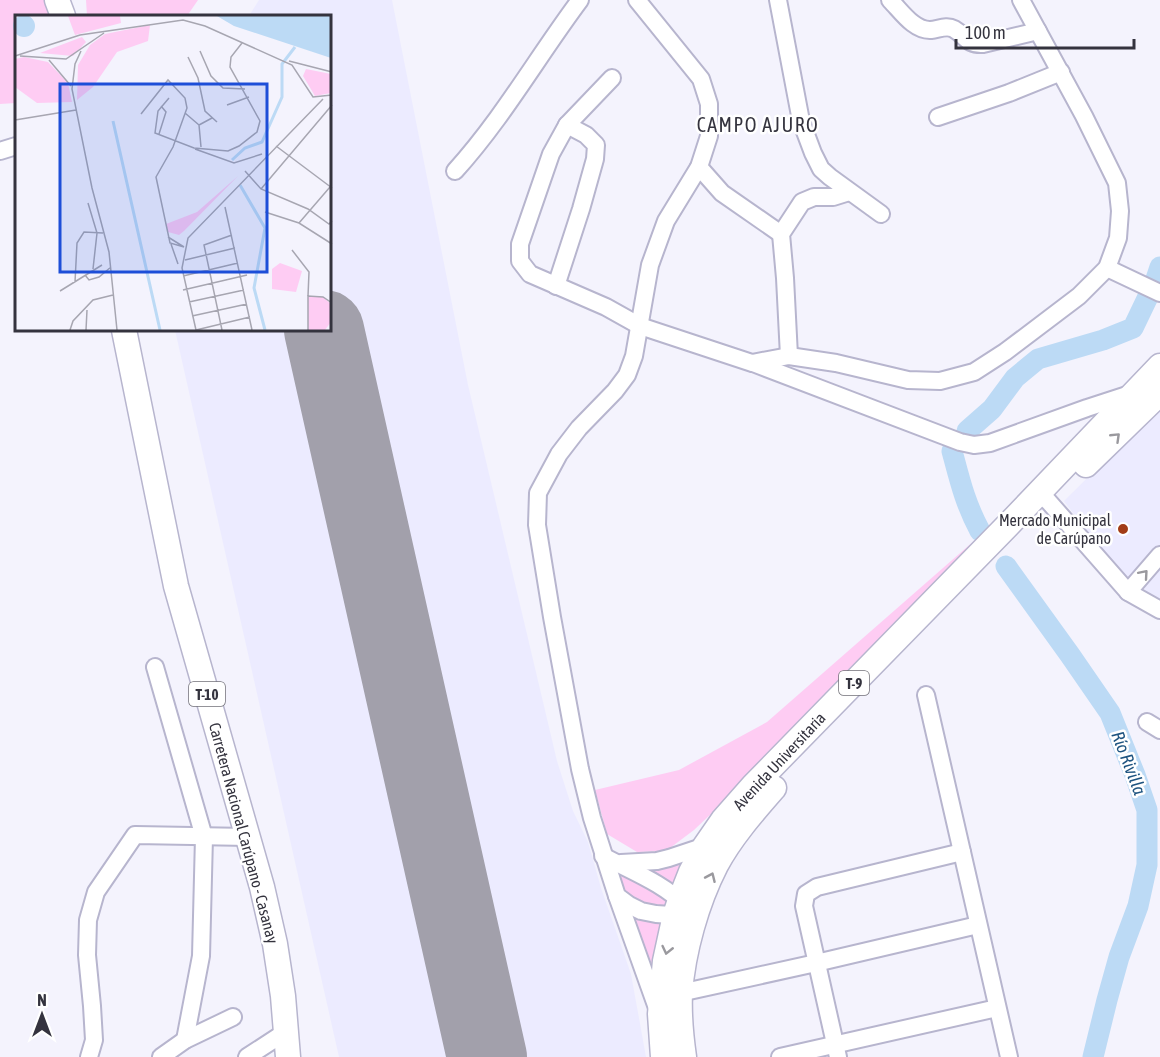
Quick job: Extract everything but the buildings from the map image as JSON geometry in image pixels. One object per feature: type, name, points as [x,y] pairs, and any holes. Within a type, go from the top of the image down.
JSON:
[{"type":"highway","points":[[57,0],[63,15]]},
{"type":"highway","points":[[67,0],[68,15]]},
{"type":"highway","name":"Carretera Nacional Carúpano - Casanay","points":[[124,332],[176,586],[262,886],[283,996],[288,1057]]},
{"type":"highway","name":"Avenida Universitaria","points":[[684,1057],[680,993],[687,945],[684,910],[736,834],[803,755],[981,570],[1160,366]]},
{"type":"highway","name":"T-9","points":[[1044,497],[1160,393]]},
{"type":"highway","name":"Avenida Universitaria","points":[[663,1057],[660,1014],[665,961],[684,910],[691,872],[705,846],[723,820],[753,786],[1044,497]]},
{"type":"street","points":[[455,171],[518,91],[580,0]]},
{"type":"street","points":[[637,0],[701,79],[709,104],[709,136],[699,167],[662,232],[651,265],[634,356],[627,375],[615,391],[579,428],[559,454],[538,493],[537,525],[580,769],[592,818],[609,860],[617,896],[660,1014]]},
{"type":"street","points":[[778,0],[801,121],[813,153],[821,169],[881,214]]},
{"type":"street","points":[[890,0],[920,29],[952,28],[975,45],[1038,31]]},
{"type":"street","points":[[752,363],[789,356],[836,363],[908,380],[940,381],[974,372],[1005,352],[1079,296],[1107,268],[1118,238],[1120,211],[1118,183],[1021,0]]},
{"type":"street","points":[[938,117],[1009,93],[1061,72]]},
{"type":"street","points":[[612,78],[567,125],[550,154],[520,244],[520,261],[530,274],[606,307],[640,326],[752,363],[960,442],[974,445],[990,443],[1134,393]]},
{"type":"street","points":[[556,286],[581,209],[595,159],[596,145],[586,135],[567,125]]},
{"type":"street","points":[[0,151],[15,146]]},
{"type":"street","points":[[699,167],[722,193],[781,234]]},
{"type":"street","points":[[789,356],[781,234],[802,202],[814,197],[832,198],[849,192]]},
{"type":"street","points":[[1107,268],[1160,293]]},
{"type":"street","points":[[1044,497],[1128,592],[1160,610]]},
{"type":"street","points":[[1128,592],[1160,555]]},
{"type":"street","points":[[155,668],[204,837],[201,956],[185,1040]]},
{"type":"street","points":[[926,695],[1009,1057]]},
{"type":"street","points":[[89,1057],[94,1040],[87,955],[88,920],[96,892],[135,835],[249,837]]},
{"type":"street","points":[[609,860],[657,861],[705,846]]},
{"type":"street","points":[[836,1051],[804,906],[806,894],[817,887],[962,852]]},
{"type":"street","points":[[609,860],[652,880],[684,910]]},
{"type":"street","points":[[617,896],[628,905],[656,914],[684,910]]},
{"type":"street","points":[[680,993],[978,925]]},
{"type":"street","points":[[780,1057],[836,1051],[998,1008]]},
{"type":"street","points":[[161,1057],[185,1040],[233,1017]]},
{"type":"street","points":[[247,1057],[286,1031]]},
{"type":"shaded area","points":[[0,0],[46,0],[50,15],[15,15],[15,103],[0,104]]},
{"type":"shaded area","points":[[86,0],[198,0],[188,15],[87,15]]},
{"type":"shaded area","points":[[259,0],[392,0],[468,385],[557,761],[573,811],[588,842],[601,888],[631,974],[646,1057],[339,1057],[175,332],[332,332],[332,15],[250,15]]},
{"type":"shaded area","name":"Mercado Municipal de Carúpano","points":[[1160,406],[1160,602],[1145,596],[1107,558],[1064,501]]},
{"type":"shaded area","points":[[999,519],[747,780],[694,830],[666,851],[637,852],[607,834],[595,790],[679,770],[767,722]]},
{"type":"shaded area","points":[[705,846],[660,1014],[638,956],[616,863]]},
{"type":"waterway","name":"Río Rivilla","points":[[967,431],[992,409],[1015,378],[1038,359],[1103,340],[1133,328],[1160,267]]},
{"type":"waterway","name":"Río Rivilla","points":[[952,451],[960,482],[980,531]]},
{"type":"waterway","name":"Río Rivilla","points":[[1006,566],[1110,713],[1147,810],[1147,865],[1138,906],[1119,957],[1093,1057]]},
{"type":"runway","points":[[324,332],[487,1057]]},
{"type":"place","name":"Mercado Municipal de Carúpano","points":[[1123,529]]},
{"type":"district","name":"CAMPO AJURO","points":[[758,124]]}]
